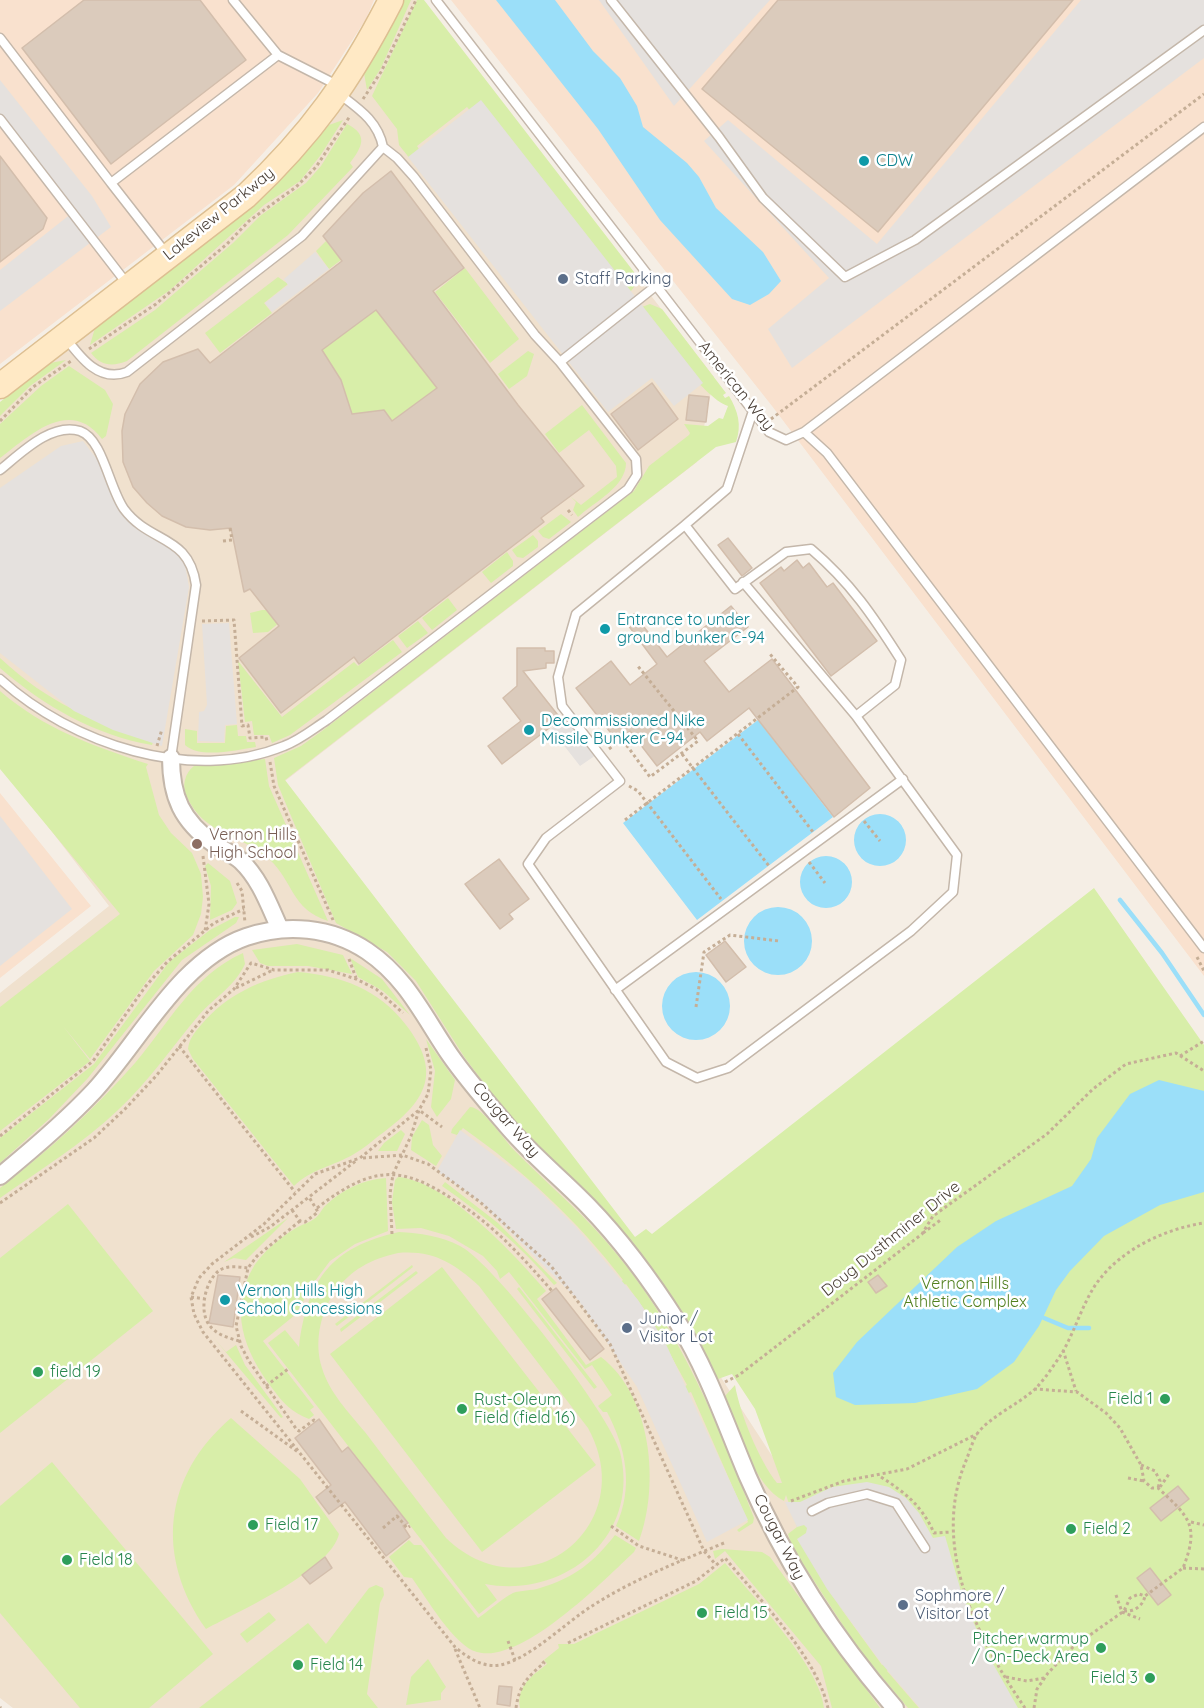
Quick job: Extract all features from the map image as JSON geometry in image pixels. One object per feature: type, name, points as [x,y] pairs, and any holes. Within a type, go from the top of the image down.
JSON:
[{"type":"street","name":"Lakeview Parkway","points":[[0,386],[246,196],[282,162],[340,90],[391,0]]},
{"type":"street","points":[[171,758],[171,784],[185,817],[213,843],[240,861],[258,881],[280,929]]},
{"type":"street","name":"Cougar Way","points":[[0,1176],[60,1125],[93,1092],[197,965],[226,946],[246,937],[280,929],[304,928],[340,937],[366,951],[394,973],[417,1000],[450,1055],[503,1122],[588,1207],[623,1246],[680,1325],[712,1389],[748,1478],[799,1579],[846,1650],[895,1708]]},
{"type":"lane","points":[[0,680],[33,705],[72,727],[132,750],[171,758],[199,760],[236,758],[268,751],[304,736],[327,720],[628,489],[637,475],[636,459],[571,375],[534,335],[408,171],[383,147],[380,132],[368,117],[340,90],[278,55],[233,0]]},
{"type":"lane","name":"American Way","points":[[436,0],[769,432],[786,440],[804,432],[1204,127]]},
{"type":"lane","points":[[611,0],[763,198],[845,278],[915,240],[1204,30]]},
{"type":"lane","points":[[0,38],[168,256]]},
{"type":"lane","points":[[111,183],[278,55]]},
{"type":"lane","points":[[0,120],[129,286]]},
{"type":"lane","points":[[65,336],[79,356],[101,373],[117,376],[135,369],[302,236],[383,147]]},
{"type":"lane","points":[[560,362],[657,285]]},
{"type":"lane","points":[[743,582],[856,716],[957,855],[953,892],[911,931],[728,1068],[697,1078],[666,1062],[528,864],[546,838],[620,781],[562,706],[558,677],[576,614],[727,489],[753,411]]},
{"type":"lane","points":[[0,470],[46,436],[72,430],[89,436],[97,446],[111,487],[129,515],[144,528],[186,553],[195,577],[190,631],[171,758]]},
{"type":"lane","points":[[804,432],[826,453],[1204,948]]},
{"type":"lane","points":[[685,525],[735,589],[786,552],[811,549],[841,574],[877,622],[901,660],[895,685],[856,716]]},
{"type":"lane","points":[[615,990],[903,779]]},
{"type":"lane","points":[[812,1511],[828,1503],[867,1494],[896,1503],[925,1548]]},
{"type":"path","points":[[764,425],[1204,94]]},
{"type":"path","points":[[568,510],[572,514]]},
{"type":"path","points":[[223,541],[232,540],[230,528]]},
{"type":"path","points":[[201,621],[234,621],[242,726],[248,726],[250,738],[266,737],[274,786],[356,979]]},
{"type":"path","points":[[625,820],[798,687],[770,654]]},
{"type":"path","points":[[601,756],[622,740],[650,777],[699,741],[637,665]]},
{"type":"path","points":[[738,734],[820,840]]},
{"type":"path","points":[[682,754],[774,873]]},
{"type":"path","points":[[620,781],[638,791],[727,908]]},
{"type":"path","points":[[857,812],[880,841]]},
{"type":"path","points":[[802,853],[825,883]]},
{"type":"path","points":[[203,856],[209,904],[205,933]]},
{"type":"path","points":[[0,1136],[93,1061],[145,987],[167,962],[205,933],[214,923],[244,909]]},
{"type":"path","points":[[696,1007],[704,952],[730,935],[779,941]]},
{"type":"path","points":[[234,989],[251,963],[274,970],[328,970],[356,979],[376,989],[404,1014]]},
{"type":"path","points":[[0,1203],[94,1138],[156,1076],[209,1010],[234,989],[274,970]]},
{"type":"path","points":[[392,1234],[390,1194],[393,1174],[419,1110],[428,1094],[431,1070],[423,1041]]},
{"type":"path","points":[[1204,1041],[1180,1056],[1204,1071]]},
{"type":"path","points":[[179,1046],[295,1192]]},
{"type":"path","name":"Doug Dusthminer Drive","points":[[712,1389],[739,1375],[922,1234],[933,1216],[1040,1140],[1093,1089],[1126,1064],[1176,1053],[1180,1056]]},
{"type":"path","points":[[419,1110],[442,1127]]},
{"type":"path","points":[[419,1110],[292,1210],[212,1264],[199,1278],[191,1297],[194,1314],[203,1332],[454,1647],[468,1658],[481,1664],[497,1666],[515,1660],[592,1606],[630,1583],[724,1543]]},
{"type":"path","points":[[244,1241],[315,1174],[360,1158],[402,1155],[428,1164],[480,1202],[551,1266],[610,1344],[704,1551],[716,1565]]},
{"type":"path","points":[[317,1208],[341,1189],[359,1180],[404,1174],[442,1190],[488,1223],[513,1245],[552,1291]]},
{"type":"path","points":[[309,1197],[318,1212],[305,1222],[300,1221],[257,1256],[248,1268],[237,1326],[240,1341],[249,1361],[299,1431],[314,1420],[316,1421]]},
{"type":"path","points":[[292,1210],[300,1221]]},
{"type":"path","points":[[922,1234],[942,1219]]},
{"type":"path","points":[[791,1501],[844,1481],[880,1476],[927,1461],[978,1434],[1035,1389],[1064,1350],[1096,1284],[1121,1258],[1167,1232],[1204,1223]]},
{"type":"path","points":[[240,1341],[221,1335],[208,1326],[204,1310],[207,1287],[220,1270],[233,1266],[248,1268]]},
{"type":"path","points":[[191,1297],[206,1299]]},
{"type":"path","points":[[1064,1350],[1077,1392]]},
{"type":"path","points":[[266,1386],[288,1369]]},
{"type":"path","points":[[1035,1389],[1077,1392],[1106,1413],[1120,1428],[1141,1465],[1144,1481]]},
{"type":"path","points":[[241,1411],[303,1455]]},
{"type":"path","points":[[978,1434],[954,1500],[951,1532],[960,1579],[984,1639],[1025,1708]]},
{"type":"path","points":[[1141,1465],[1155,1471],[1160,1480],[1159,1488]]},
{"type":"path","points":[[1159,1488],[1169,1474]]},
{"type":"path","points":[[880,1476],[906,1493],[920,1507],[934,1533],[951,1532]]},
{"type":"path","points":[[1128,1478],[1144,1481],[1152,1488],[1159,1488],[1190,1521],[1204,1525]]},
{"type":"path","points":[[383,1528],[397,1515],[407,1528],[411,1526]]},
{"type":"path","points":[[1184,1568],[1190,1546],[1190,1521]]},
{"type":"path","points":[[611,1526],[639,1546],[682,1560]]},
{"type":"path","points":[[568,1643],[696,1581],[725,1558],[809,1662],[825,1692],[828,1708]]},
{"type":"path","points":[[1123,1611],[1130,1612],[1137,1608],[1144,1601],[1145,1596],[1184,1568],[1204,1569]]},
{"type":"path","points":[[1034,1708],[1036,1689],[1073,1647],[1123,1611],[1130,1598],[1139,1594],[1145,1596]]},
{"type":"path","points":[[1116,1595],[1123,1611],[1140,1619]]},
{"type":"path","points":[[508,1641],[515,1660]]},
{"type":"path","points":[[454,1647],[480,1708]]},
{"type":"path","points":[[516,1708],[519,1689],[527,1677],[544,1664],[541,1660]]},
{"type":"path","points":[[1006,1677],[1027,1681],[1044,1678]]},
{"type":"shaded area","points":[[0,0],[374,0],[366,19],[318,93],[234,185],[0,364]]},
{"type":"shaded area","name":"Vernon Hills High School","points":[[405,0],[422,0],[714,377],[697,462],[285,781],[621,1224],[793,1488],[1033,1708],[13,1708],[0,1698],[0,993],[109,906],[0,764],[0,403],[262,198],[327,126],[371,64]]},
{"type":"shaded area","points":[[451,0],[1204,0],[1204,976],[772,406]]},
{"type":"shaded area","points":[[599,0],[770,0],[674,106]]},
{"type":"shaded area","points":[[1081,0],[1204,0],[1204,58],[792,368],[768,329],[829,278],[704,141],[728,120],[877,244]]},
{"type":"shaded area","points":[[0,80],[92,196],[111,227],[0,311],[0,270],[72,213],[0,119]]},
{"type":"shaded area","name":"Staff Parking","points":[[481,100],[703,383],[674,406],[652,378],[608,412],[408,157]]},
{"type":"shaded area","points":[[315,252],[329,269],[272,312],[265,303],[288,285],[284,279]]},
{"type":"shaded area","points":[[83,441],[99,462],[106,483],[126,518],[177,554],[185,565],[189,587],[162,746],[113,730],[74,711],[0,653],[0,488],[61,446]]},
{"type":"shaded area","points":[[229,623],[237,724],[225,725],[224,742],[198,741],[199,712],[204,711],[207,705],[202,624]]},
{"type":"shaded area","points":[[569,714],[599,753],[580,766],[551,729]]},
{"type":"shaded area","points":[[0,793],[91,906],[0,978]]},
{"type":"shaded area","points":[[0,816],[72,909],[0,966]]},
{"type":"shaded area","name":"Junior / Visitor Lot","points":[[460,1130],[529,1181],[576,1227],[638,1300],[664,1340],[748,1520],[707,1542],[637,1387],[579,1301],[480,1202],[437,1171]]},
{"type":"shaded area","name":"Sophmore / Visitor Lot","points":[[867,1482],[889,1487],[906,1498],[919,1513],[933,1538],[945,1536],[972,1619],[987,1653],[1018,1708],[920,1708],[882,1664],[827,1589],[797,1539],[806,1533],[807,1528],[804,1525],[797,1527],[785,1502],[800,1502],[832,1487]]},
{"type":"green space","points":[[401,0],[411,0],[381,68],[367,90],[364,73]]},
{"type":"green space","points":[[417,0],[424,0],[634,272],[634,287],[628,295],[467,107],[417,146],[424,157],[411,160],[399,145],[397,129],[372,96]]},
{"type":"green space","points":[[343,120],[320,156],[300,181],[264,205],[170,290],[90,345],[95,328],[276,185],[329,125]]},
{"type":"green space","points":[[347,124],[354,128],[361,137],[358,152],[350,163],[353,167],[288,235],[127,361],[107,364],[99,361],[91,353],[155,310],[233,243],[260,216],[306,183],[321,166]]},
{"type":"green space","points":[[326,241],[341,260],[329,269],[316,251]]},
{"type":"green space","points":[[465,268],[519,339],[490,363],[435,292]]},
{"type":"green space","points":[[278,277],[288,284],[264,303],[272,313],[220,353],[205,333]]},
{"type":"green space","name":"Vernon Hills Athletic Complex","points":[[650,304],[662,309],[726,393],[723,395],[725,398],[729,396],[738,418],[739,430],[736,442],[716,447],[285,780],[635,1237],[646,1229],[652,1234],[1094,888],[1204,1045],[1204,1708],[921,1708],[889,1668],[887,1671],[919,1708],[908,1708],[857,1647],[792,1547],[788,1534],[797,1527],[786,1495],[784,1501],[763,1482],[747,1454],[725,1396],[735,1385],[741,1409],[757,1450],[777,1483],[782,1483],[755,1409],[732,1374],[718,1379],[681,1310],[631,1240],[580,1185],[542,1151],[498,1102],[465,1058],[416,981],[387,952],[336,923],[278,785],[274,758],[301,746],[322,731],[634,491],[649,466],[689,435],[684,424],[708,426],[719,418],[723,419],[728,406],[706,390],[694,377],[639,308]],"holes":[[[837,1603],[885,1663],[882,1665]]]},
{"type":"green space","points":[[376,310],[437,388],[392,421],[384,410],[352,414],[341,380],[322,350]]},
{"type":"green space","points":[[528,351],[534,354],[527,376],[509,389],[498,374]]},
{"type":"green space","points":[[66,360],[30,386],[0,416],[0,402],[50,363]]},
{"type":"green space","points":[[69,366],[105,390],[113,404],[106,436],[102,439],[90,427],[77,421],[63,420],[37,431],[0,458],[0,424],[41,386]]},
{"type":"green space","points":[[582,405],[626,463],[625,472],[615,487],[578,517],[573,510],[576,502],[571,497],[581,505],[617,477],[616,466],[589,430],[559,453],[545,434]]},
{"type":"green space","points":[[561,514],[571,522],[549,539],[543,537],[538,531]]},
{"type":"green space","points":[[533,535],[538,541],[538,547],[523,558],[517,557],[512,550]]},
{"type":"green space","points":[[507,552],[513,561],[513,566],[491,583],[482,572]]},
{"type":"green space","points":[[448,598],[457,610],[432,630],[422,618]]},
{"type":"green space","points":[[270,610],[280,622],[268,632],[253,633],[250,613]]},
{"type":"green space","points":[[418,621],[428,633],[407,648],[398,636]]},
{"type":"green space","points":[[393,640],[402,652],[290,735],[272,743],[269,735],[254,735],[252,721],[245,722],[238,661],[282,717],[354,662],[358,666]]},
{"type":"green space","points":[[0,658],[18,674],[54,699],[110,725],[154,739],[152,745],[110,734],[71,717],[34,695],[0,668]]},
{"type":"green space","points":[[0,691],[34,716],[70,735],[148,764],[146,767],[159,815],[171,833],[192,853],[201,874],[203,897],[201,914],[193,935],[154,971],[90,1059],[63,1026],[90,1061],[0,1131],[0,1007],[120,914],[0,769]]},
{"type":"green space","points":[[237,725],[238,736],[246,736],[247,742],[255,742],[256,747],[209,753],[200,752],[185,745],[185,729],[197,731],[197,743],[225,743],[226,726]]},
{"type":"green space","points":[[265,759],[269,786],[328,921],[316,916],[300,902],[277,868],[258,850],[223,833],[202,819],[186,795],[185,779],[194,766]]},
{"type":"green space","points":[[208,863],[230,881],[237,903],[232,910],[210,920],[211,886],[205,866]]},
{"type":"green space","points":[[239,917],[236,923],[182,960],[88,1078],[49,1119],[0,1163],[0,1138],[94,1064],[169,962],[210,930]]},
{"type":"green space","points":[[297,944],[343,955],[352,974],[308,966],[268,966],[260,963],[252,950]]},
{"type":"green space","points":[[243,953],[245,964],[241,972],[199,1015],[129,1099],[75,1145],[0,1198],[0,1188],[36,1159],[104,1097],[135,1063],[195,987],[209,974]]},
{"type":"green space","points":[[350,958],[382,979],[410,1015],[383,991],[358,977]]},
{"type":"green space","points":[[298,972],[344,981],[358,986],[384,1002],[406,1025],[417,1042],[424,1057],[426,1071],[425,1084],[419,1096],[399,1120],[358,1152],[315,1172],[294,1186],[193,1059],[188,1049],[191,1039],[201,1025],[233,997],[270,979]]},
{"type":"green space","points":[[426,1039],[455,1080],[451,1099],[437,1117],[431,1107],[435,1071]]},
{"type":"green space","points":[[470,1107],[481,1112],[514,1150],[607,1242],[662,1317],[713,1415],[754,1518],[753,1523],[739,1532],[737,1530],[748,1522],[691,1392],[681,1396],[677,1391],[687,1385],[649,1316],[626,1284],[617,1290],[614,1287],[623,1280],[587,1237],[549,1198],[507,1161],[463,1128],[457,1135],[451,1133]]},
{"type":"green space","points":[[422,1120],[429,1125],[433,1145],[442,1156],[436,1166],[411,1150],[412,1137]]},
{"type":"green space","points":[[401,1130],[405,1134],[397,1151],[378,1151],[384,1143]]},
{"type":"green space","points":[[398,1177],[437,1191],[479,1222],[546,1291],[537,1299],[586,1365],[601,1357],[618,1374],[631,1394],[641,1418],[647,1443],[650,1468],[649,1494],[639,1541],[616,1526],[625,1497],[623,1454],[607,1412],[603,1412],[598,1406],[612,1395],[592,1365],[585,1369],[509,1272],[500,1279],[497,1271],[483,1256],[449,1236],[421,1228],[396,1229],[392,1202],[395,1180]]},
{"type":"green space","points":[[386,1178],[388,1231],[355,1244],[330,1261],[295,1315],[263,1341],[314,1407],[310,1410],[314,1415],[309,1419],[284,1403],[262,1374],[247,1344],[241,1314],[246,1282],[254,1266],[268,1250],[292,1230],[310,1222],[339,1195],[361,1183]]},
{"type":"green space","points":[[445,1182],[498,1223],[557,1283],[554,1285],[501,1232],[442,1186]]},
{"type":"green space","name":"field 19","points":[[68,1204],[153,1311],[0,1433],[0,1258]]},
{"type":"green space","points":[[288,1218],[246,1260],[234,1258],[224,1262]]},
{"type":"green space","points":[[399,1232],[430,1236],[460,1246],[476,1258],[523,1309],[574,1375],[612,1433],[620,1452],[624,1482],[619,1510],[608,1535],[590,1555],[568,1571],[543,1582],[515,1586],[485,1584],[497,1600],[479,1614],[268,1343],[285,1330],[299,1347],[308,1303],[326,1270],[340,1257],[376,1238]],"holes":[[[398,1253],[411,1253],[442,1260],[461,1271],[479,1286],[588,1428],[601,1464],[600,1498],[588,1526],[568,1549],[541,1563],[510,1568],[478,1560],[446,1538],[340,1402],[325,1377],[319,1349],[320,1329],[325,1310],[334,1293],[347,1278],[370,1262]]]},
{"type":"green space","points":[[412,1265],[413,1267],[337,1326],[335,1324]]},
{"type":"green space","name":"Rust-Oleum Field (field 16)","points":[[442,1267],[596,1465],[482,1552],[330,1354]]},
{"type":"green space","points":[[416,1271],[418,1273],[341,1332],[340,1329]]},
{"type":"green space","points":[[519,1287],[597,1387],[594,1389],[517,1289]]},
{"type":"green space","points":[[213,1337],[226,1352],[236,1345],[245,1365],[283,1417],[281,1418]]},
{"type":"green space","name":"Field 17","points":[[231,1418],[300,1479],[339,1534],[332,1548],[302,1576],[206,1629],[190,1602],[179,1574],[174,1546],[174,1518],[180,1491],[191,1465],[208,1441]]},
{"type":"green space","name":"Field 18","points":[[52,1462],[213,1654],[149,1708],[80,1708],[0,1613],[0,1506]]},
{"type":"green space","points":[[615,1535],[636,1548],[634,1552],[582,1600],[538,1634],[516,1646],[495,1653],[477,1652],[459,1641],[441,1620],[412,1578],[404,1577],[389,1557],[409,1540],[414,1545],[421,1545],[478,1618],[513,1593],[540,1588],[573,1574],[591,1561]]},
{"type":"green space","points":[[722,1549],[762,1552],[770,1557],[880,1708],[832,1708],[821,1666],[725,1551],[715,1559],[713,1551]]},
{"type":"green space","name":"Field 15","points":[[725,1563],[783,1632],[811,1672],[820,1691],[824,1708],[520,1708],[520,1694],[526,1682],[547,1664],[544,1660],[559,1648],[558,1644],[574,1644],[699,1584]]},
{"type":"green space","name":"Field 14","points":[[376,1585],[383,1588],[384,1595],[380,1603],[367,1694],[378,1708],[199,1708],[308,1623],[326,1644],[369,1588]]},
{"type":"green space","points":[[269,1612],[276,1620],[247,1643],[240,1634]]},
{"type":"green space","points":[[428,1659],[446,1687],[441,1693],[441,1700],[406,1705],[411,1677]]},
{"type":"water","points":[[496,0],[555,0],[593,51],[620,78],[637,106],[643,127],[687,163],[699,177],[716,208],[763,252],[781,281],[769,294],[750,305],[732,299],[660,220],[598,129]]},
{"type":"water","points":[[758,720],[833,817],[697,920],[623,823]]},
{"type":"water","points":[[875,814],[885,814],[899,821],[906,840],[899,859],[885,866],[875,866],[865,862],[858,855],[854,845],[854,835],[858,825],[865,818]]},
{"type":"water","points":[[821,856],[831,856],[845,863],[852,882],[845,901],[831,908],[821,908],[811,904],[804,897],[800,887],[800,877],[804,867],[811,860]]},
{"type":"water","points":[[771,907],[785,907],[797,912],[807,922],[812,941],[807,960],[797,970],[785,975],[771,975],[759,970],[749,960],[744,948],[744,934],[749,922],[759,912]]},
{"type":"water","points":[[689,972],[703,972],[715,977],[725,987],[730,1006],[725,1025],[715,1035],[703,1040],[689,1040],[677,1035],[667,1025],[662,1013],[662,999],[667,987],[677,977]]},
{"type":"water","points":[[1159,1080],[1204,1091],[1204,1192],[1160,1205],[1104,1236],[1070,1271],[1056,1290],[1039,1326],[1014,1362],[977,1389],[915,1403],[855,1405],[836,1397],[833,1373],[857,1342],[957,1247],[996,1221],[1072,1186],[1091,1159],[1097,1138],[1130,1094]]},
{"type":"building","points":[[84,0],[200,0],[246,60],[111,164],[22,48]]},
{"type":"building","name":"CDW","points":[[778,0],[1073,0],[878,232],[702,89]]},
{"type":"building","points":[[0,156],[47,218],[43,229],[0,262]]},
{"type":"building","points":[[391,171],[464,268],[433,291],[518,405],[584,486],[541,518],[544,522],[359,664],[354,657],[281,713],[239,658],[279,626],[250,589],[244,592],[231,528],[210,530],[186,527],[162,516],[147,503],[133,487],[123,462],[122,431],[125,414],[140,384],[163,362],[198,349],[210,363],[342,261],[323,236],[363,193]],"holes":[[[376,310],[437,388],[392,421],[384,410],[352,414],[341,380],[322,350]]]},
{"type":"building","points":[[652,383],[678,419],[638,450],[611,414]]},
{"type":"building","points":[[689,395],[709,397],[706,422],[686,420]]},
{"type":"building","points":[[728,538],[752,568],[742,576],[718,545]]},
{"type":"building","points":[[797,560],[803,568],[809,563],[827,587],[833,583],[877,641],[831,676],[760,583],[781,567],[784,571]]},
{"type":"building","points":[[731,606],[748,627],[704,661],[729,692],[772,659],[870,788],[834,817],[749,708],[707,741],[700,732],[657,766],[630,731],[617,741],[576,688],[611,661],[630,685],[657,664],[625,621],[634,614],[667,657]]},
{"type":"building","points":[[517,648],[545,648],[545,651],[554,651],[554,663],[546,663],[546,668],[523,671],[561,719],[502,764],[488,746],[521,721],[503,698],[517,686]]},
{"type":"building","points":[[499,859],[529,899],[509,914],[513,919],[500,929],[465,884]]},
{"type":"building","points":[[725,941],[746,967],[726,982],[706,955]]},
{"type":"building","name":"Vernon Hills High School Concessions","points":[[218,1275],[240,1277],[233,1327],[209,1323]]},
{"type":"building","points":[[878,1275],[887,1286],[876,1293],[868,1282]]},
{"type":"building","points":[[556,1288],[604,1349],[590,1360],[542,1299]]},
{"type":"building","points":[[319,1419],[342,1452],[348,1447],[408,1523],[403,1526],[410,1537],[386,1556],[345,1502],[329,1514],[316,1497],[331,1485],[295,1438]]},
{"type":"building","points":[[1178,1486],[1189,1499],[1161,1521],[1150,1508]]},
{"type":"building","points":[[325,1557],[332,1568],[310,1584],[302,1575]]},
{"type":"building","points":[[1150,1568],[1171,1595],[1158,1605],[1137,1578]]},
{"type":"building","points":[[499,1686],[512,1687],[510,1706],[497,1704]]},
{"type":"waterway","points":[[1120,900],[1162,953],[1204,1015]]},
{"type":"waterway","points":[[1044,1318],[1068,1328],[1089,1328]]},
{"type":"place","name":"CDW","points":[[864,161]]},
{"type":"place","name":"Staff Parking","points":[[563,279]]},
{"type":"place","name":"Entrance to under ground bunker C-94","points":[[605,629]]},
{"type":"place","name":"Decommissioned Nike Missile Bunker C-94","points":[[529,730]]},
{"type":"place","name":"Vernon Hills High School","points":[[197,844]]},
{"type":"place","name":"Vernon Hills High School Concessions","points":[[225,1300]]},
{"type":"place","name":"Junior / Visitor Lot","points":[[627,1328]]},
{"type":"place","name":"field 19","points":[[38,1372]]},
{"type":"place","name":"Field 1","points":[[1165,1399]]},
{"type":"place","name":"Rust-Oleum Field (field 16)","points":[[462,1409]]},
{"type":"place","name":"Field 17","points":[[253,1525]]},
{"type":"place","name":"Field 2","points":[[1071,1529]]},
{"type":"place","name":"Field 18","points":[[67,1560]]},
{"type":"place","name":"Sophmore / Visitor Lot","points":[[903,1605]]},
{"type":"place","name":"Field 15","points":[[702,1613]]},
{"type":"place","name":"Pitcher warmup / On-Deck Area","points":[[1101,1648]]},
{"type":"place","name":"Field 14","points":[[298,1665]]},
{"type":"place","name":"Field 3","points":[[1150,1678]]}]
